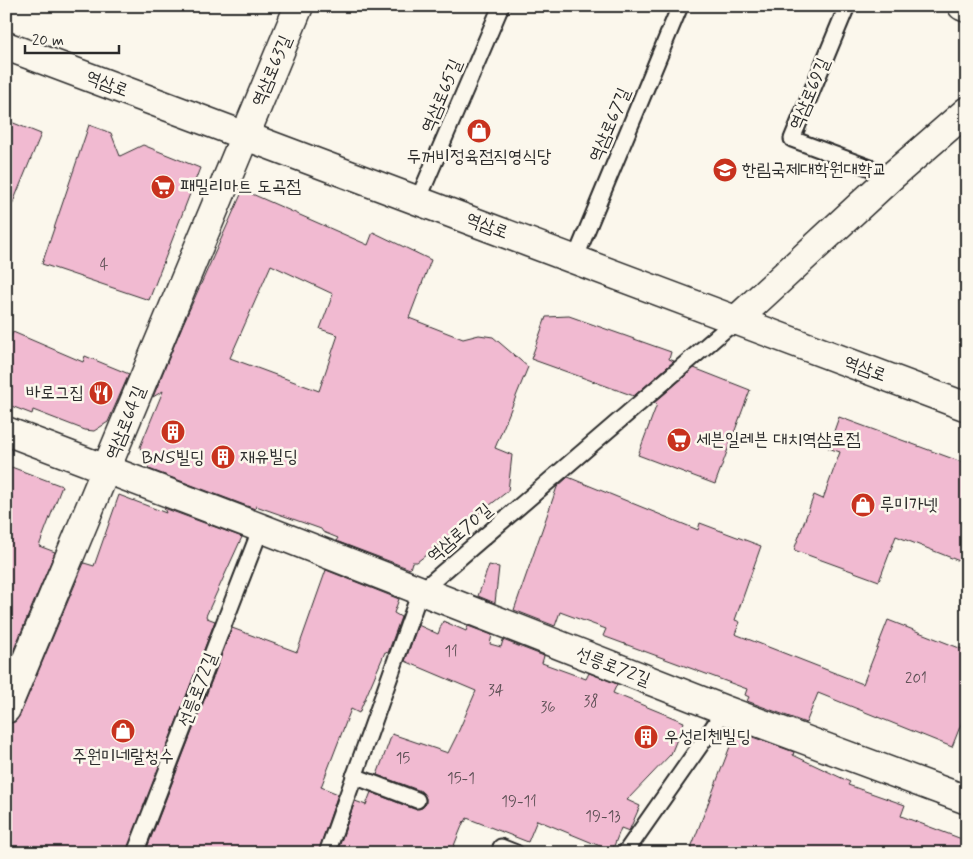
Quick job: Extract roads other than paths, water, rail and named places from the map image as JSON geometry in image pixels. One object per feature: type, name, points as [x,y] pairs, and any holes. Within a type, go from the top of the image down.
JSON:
[{"type":"street","name":"역삼로63길","points":[[245,135],[298,6]]},
{"type":"street","points":[[962,6],[967,8]]},
{"type":"street","name":"역삼로","points":[[6,46],[967,407]]},
{"type":"street","points":[[735,321],[892,176],[967,111]]},
{"type":"street","name":"역삼로64길","points":[[6,709],[245,135]]},
{"type":"street","name":"선릉로72길","points":[[6,431],[261,528],[420,592],[725,710],[967,800]]},
{"type":"lane","name":"역삼로65길","points":[[418,200],[501,6]]},
{"type":"lane","name":"역삼로67길","points":[[575,259],[680,6]]},
{"type":"lane","name":"역삼로69길","points":[[847,6],[792,139],[892,176]]},
{"type":"lane","name":"역삼로70길","points":[[327,853],[420,592],[735,321]]},
{"type":"lane","name":"선릉로72길","points":[[135,853],[261,528]]},
{"type":"lane","points":[[625,853],[725,710]]},
{"type":"lane","points":[[354,776],[417,800]]},
{"type":"lane","points":[[501,847],[516,853]]},
{"type":"place","name":"두꺼비정육점직영식당","points":[[479,131]]},
{"type":"place","name":"한림국제대학원대학교","points":[[725,170]]},
{"type":"place","name":"패밀리마트 도곡점","points":[[163,187]]},
{"type":"place","name":"바로그집","points":[[101,393]]},
{"type":"place","name":"BNS빌딩","points":[[173,432]]},
{"type":"place","name":"세븐일레븐 대치역삼로점","points":[[679,440]]},
{"type":"place","name":"재유빌딩","points":[[223,457]]},
{"type":"place","name":"루미가넷","points":[[863,505]]},
{"type":"place","name":"주원미네랄청수","points":[[123,731]]},
{"type":"place","name":"우성리첸빌딩","points":[[646,737]]}]
